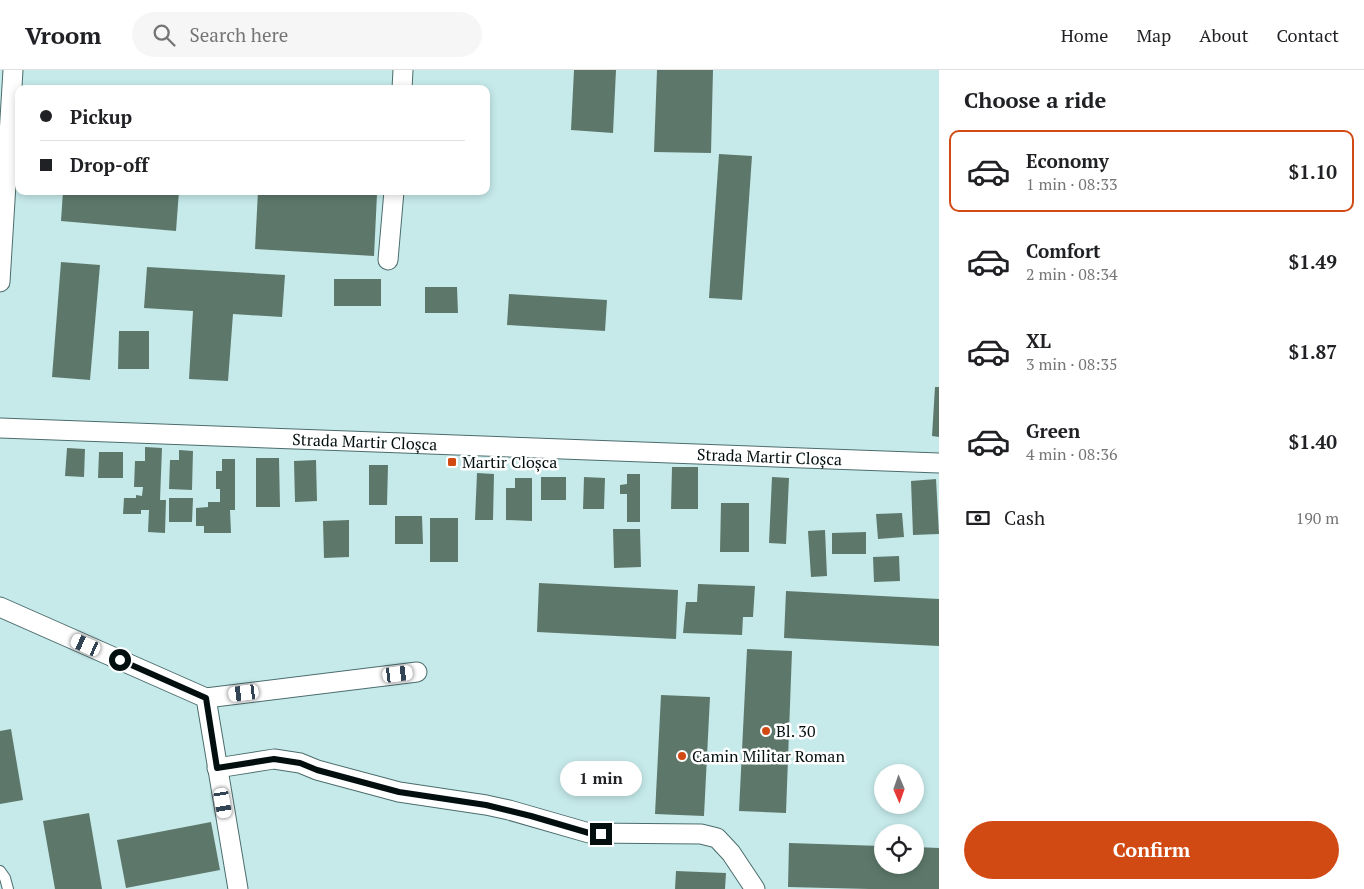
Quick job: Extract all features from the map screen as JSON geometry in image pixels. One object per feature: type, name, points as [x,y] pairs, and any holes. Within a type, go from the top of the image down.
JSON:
[{"type":"street","points":[[0,282],[4,155],[13,70]]},
{"type":"street","points":[[402,85],[403,70]]},
{"type":"street","points":[[388,260],[394,195]]},
{"type":"street","name":"Strada Martir Cloșca","points":[[0,428],[939,463]]},
{"type":"street","points":[[0,607],[206,698],[417,672]]},
{"type":"street","points":[[206,698],[238,889]]},
{"type":"street","points":[[217,768],[274,759],[300,763],[317,770],[399,792],[509,810],[589,833],[701,834],[717,838],[731,854],[755,889]]},
{"type":"lane","points":[[0,871],[5,878],[8,889]]},
{"type":"building","points":[[574,70],[616,70],[613,133],[571,130]]},
{"type":"building","points":[[657,70],[713,70],[711,153],[654,152]]},
{"type":"building","points":[[719,154],[752,156],[742,300],[709,298]]},
{"type":"building","points":[[63,195],[179,195],[176,231],[61,221]]},
{"type":"building","points":[[258,195],[377,195],[374,256],[255,249]]},
{"type":"building","points":[[61,262],[100,265],[90,380],[52,377]]},
{"type":"building","points":[[147,267],[285,275],[282,317],[233,314],[228,381],[189,379],[193,311],[144,308]]},
{"type":"building","points":[[334,279],[381,279],[381,306],[334,306]]},
{"type":"building","points":[[425,287],[457,287],[458,313],[425,313]]},
{"type":"building","points":[[509,294],[607,300],[605,331],[507,325]]},
{"type":"building","points":[[119,331],[149,331],[149,369],[118,369]]},
{"type":"building","points":[[935,387],[939,387],[939,437],[932,436]]},
{"type":"building","points":[[145,447],[162,448],[160,500],[166,500],[165,533],[148,532],[149,510],[141,510],[141,514],[123,514],[124,498],[136,498],[136,495],[142,496],[143,487],[134,487],[135,461],[145,461]]},
{"type":"building","points":[[67,448],[85,449],[84,477],[65,476]]},
{"type":"building","points":[[179,450],[193,451],[192,490],[169,489],[170,460],[179,460]]},
{"type":"building","points":[[99,452],[123,452],[123,478],[98,478]]},
{"type":"building","points":[[256,458],[279,458],[280,507],[256,507]]},
{"type":"building","points":[[222,459],[235,459],[235,510],[230,510],[231,533],[204,533],[204,526],[196,526],[196,508],[208,507],[208,502],[220,502],[220,489],[216,489],[216,471],[222,471]]},
{"type":"building","points":[[316,460],[317,501],[295,502],[294,461]]},
{"type":"building","points":[[369,465],[388,465],[387,505],[369,505]]},
{"type":"building","points":[[672,467],[698,467],[698,509],[671,509]]},
{"type":"building","points":[[477,473],[494,474],[493,520],[475,520]]},
{"type":"building","points":[[627,474],[640,474],[640,522],[627,522],[627,494],[620,494],[620,485],[627,484]]},
{"type":"building","points":[[541,477],[566,477],[566,500],[541,500]]},
{"type":"building","points":[[584,477],[605,478],[604,509],[583,509]]},
{"type":"building","points":[[772,477],[789,478],[786,544],[769,543]]},
{"type":"building","points":[[515,478],[532,478],[532,521],[506,520],[506,488],[515,488]]},
{"type":"building","points":[[936,479],[939,534],[913,535],[911,481]]},
{"type":"building","points":[[169,498],[193,498],[192,522],[169,522]]},
{"type":"building","points":[[721,503],[749,503],[749,552],[720,552]]},
{"type":"building","points":[[902,513],[904,537],[878,539],[876,514]]},
{"type":"building","points":[[395,516],[422,516],[423,544],[395,544]]},
{"type":"building","points":[[430,518],[458,518],[458,562],[430,562]]},
{"type":"building","points":[[349,520],[349,557],[324,558],[323,521]]},
{"type":"building","points":[[613,529],[640,529],[641,567],[614,568]]},
{"type":"building","points":[[825,530],[827,576],[811,577],[808,531]]},
{"type":"building","points":[[866,532],[866,554],[832,554],[832,533]]},
{"type":"building","points":[[899,556],[900,581],[874,582],[873,557]]},
{"type":"building","points":[[539,583],[678,590],[676,639],[537,632]]},
{"type":"building","points":[[698,584],[755,586],[753,617],[743,617],[742,635],[683,633],[686,602],[697,602]]},
{"type":"building","points":[[786,591],[939,599],[939,646],[784,638]]},
{"type":"building","name":"Bl. 30","points":[[747,649],[792,651],[786,813],[739,811]]},
{"type":"building","name":"Camin Militar Roman","points":[[661,695],[710,697],[704,816],[655,814]]},
{"type":"building","points":[[11,729],[23,800],[0,804],[0,731]]},
{"type":"building","points":[[89,813],[102,889],[55,889],[43,821]]},
{"type":"building","points":[[211,822],[220,870],[126,888],[117,840]]},
{"type":"building","points":[[789,843],[874,846],[874,874],[924,874],[924,847],[939,848],[939,889],[788,887]]},
{"type":"building","points":[[676,871],[726,873],[725,889],[675,889]]},
{"type":"place","name":"Martir Cloșca","points":[[452,462]]},
{"type":"place","name":"Bl. 30","points":[[766,731]]},
{"type":"place","name":"Camin Militar Roman","points":[[682,756]]},
{"type":"route","points":[[120,660],[206,698],[217,768],[274,759],[300,763],[317,770],[399,792],[486,805],[589,833],[601,834]]}]
